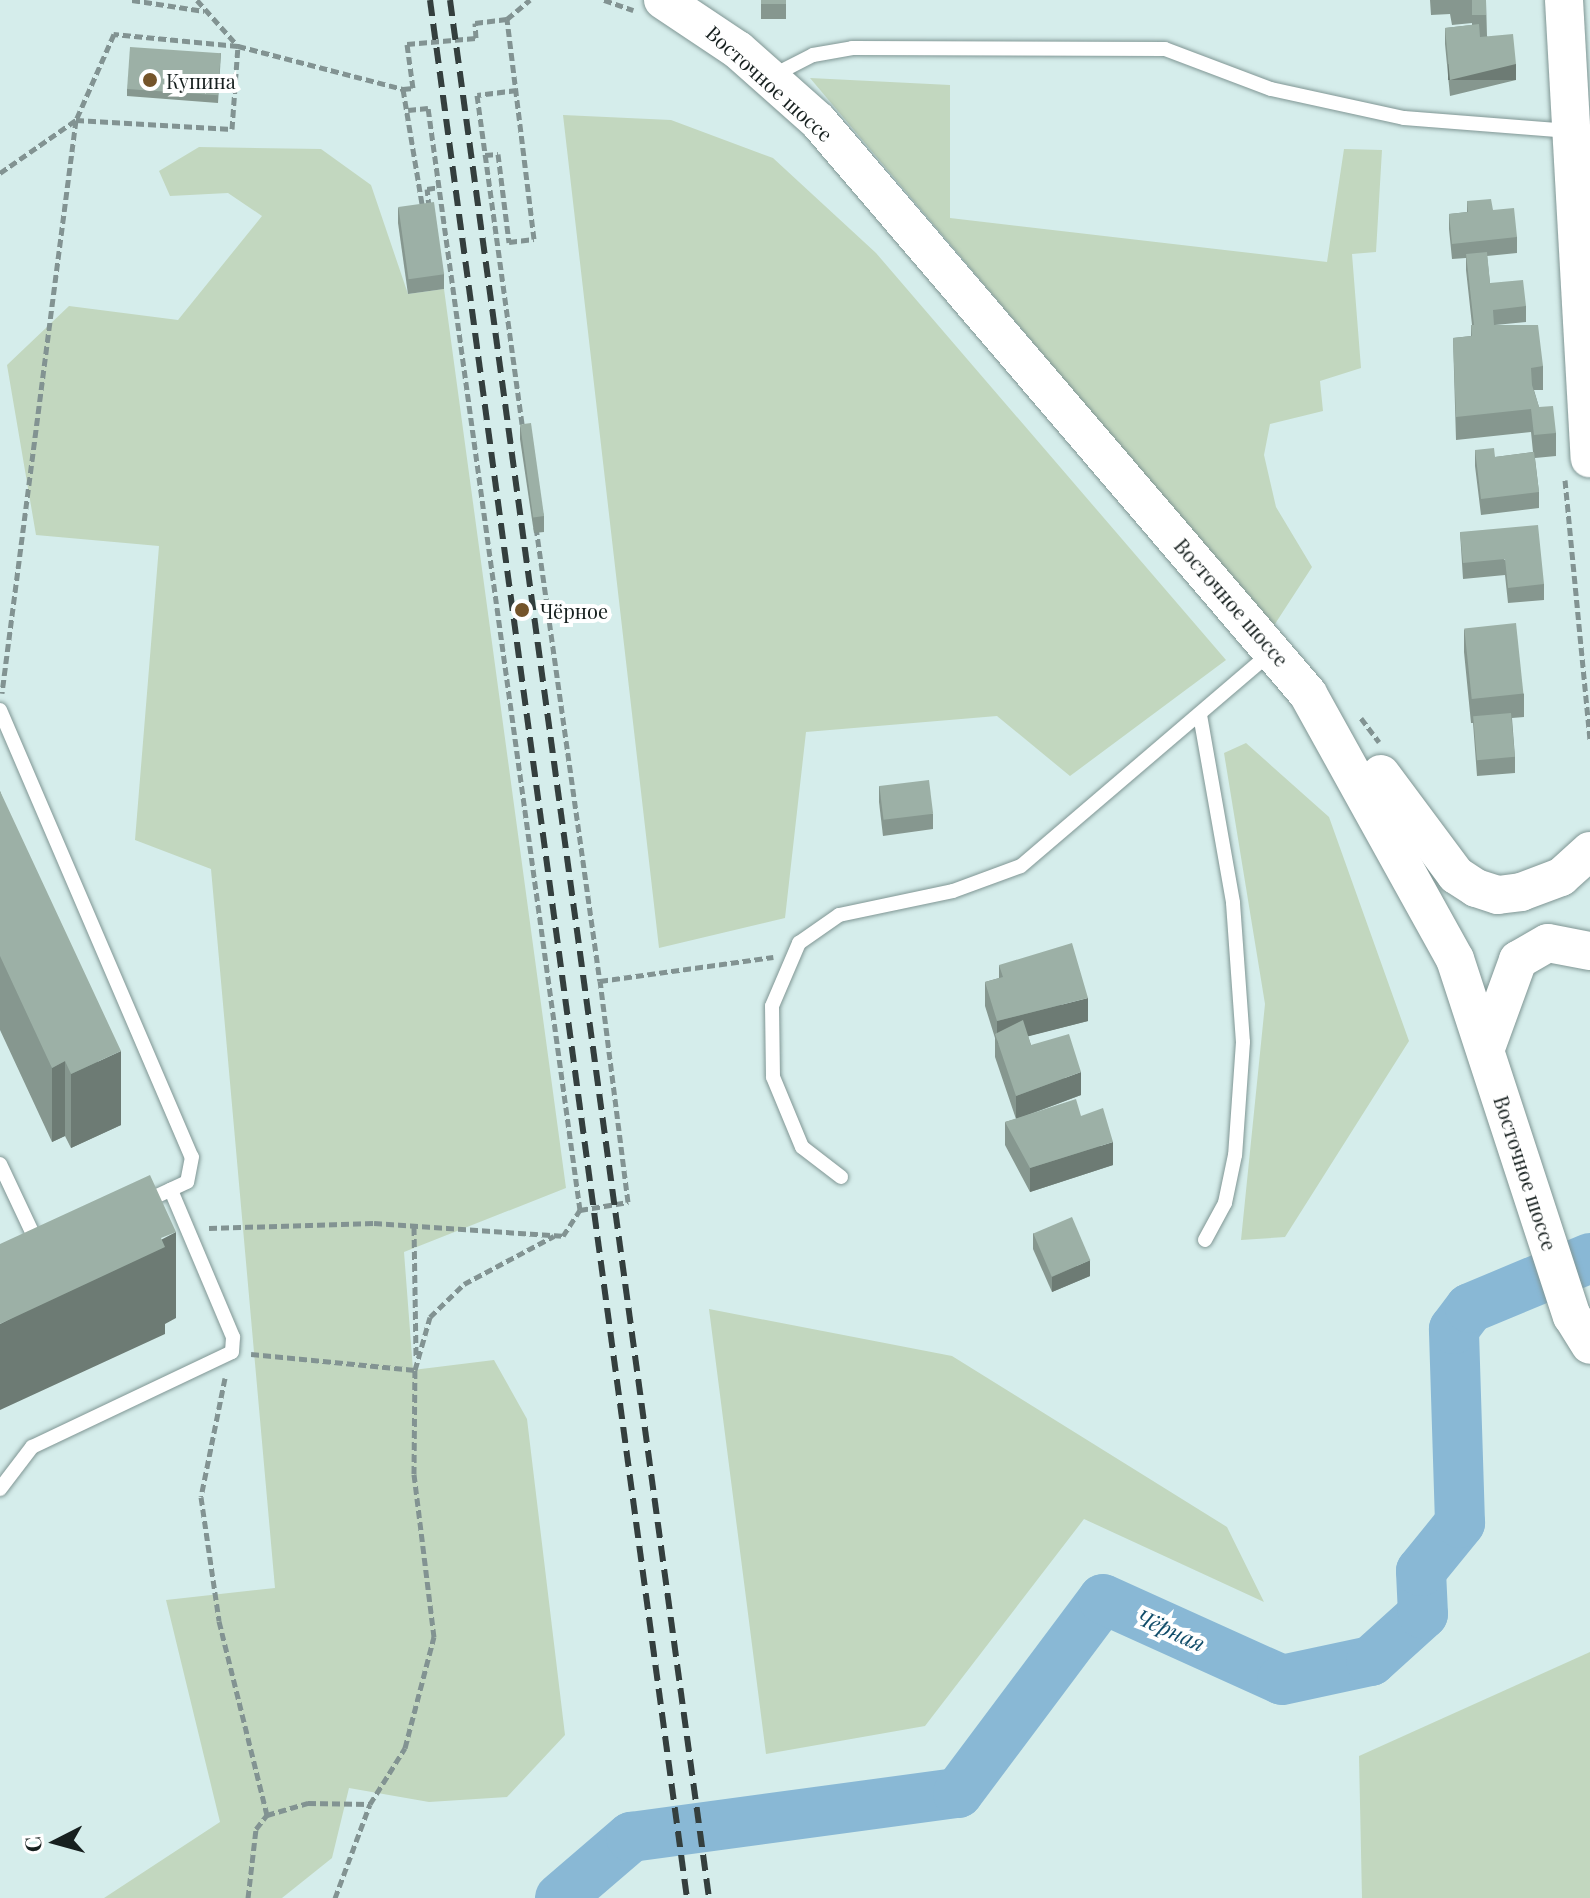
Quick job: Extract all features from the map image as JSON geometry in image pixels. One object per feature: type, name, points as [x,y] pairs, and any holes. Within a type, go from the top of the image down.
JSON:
[{"type":"main road","points":[[1564,0],[1569,131],[1590,458]]},
{"type":"main road","name":"Восточное шоссе","points":[[677,3],[818,121],[1274,650],[1308,694],[1409,863],[1455,959],[1542,1224],[1580,1325]]},
{"type":"main road","points":[[1308,694],[1344,726],[1456,875],[1476,888],[1521,892],[1561,877],[1590,851]]},
{"type":"main road","points":[[1486,1048],[1518,960],[1548,943],[1590,951]]},
{"type":"lane","points":[[770,78],[813,55],[852,48],[1165,49],[1271,89],[1404,118],[1569,131]]},
{"type":"lane","points":[[841,1177],[802,1147],[779,1103],[770,1027],[776,984],[792,954],[839,915],[953,891],[1021,866],[1274,650]]},
{"type":"lane","points":[[0,710],[192,1157],[194,1173],[171,1190],[127,1210]]},
{"type":"lane","points":[[1200,715],[1233,903],[1243,1042],[1235,1155],[1225,1203],[1205,1240]]},
{"type":"lane","points":[[0,1164],[33,1253],[55,1243]]},
{"type":"lane","points":[[0,1489],[32,1447],[232,1352],[233,1337],[171,1190]]},
{"type":"path","points":[[132,0],[204,11]]},
{"type":"path","points":[[0,173],[76,120],[232,129],[238,46],[197,0]]},
{"type":"path","points":[[0,710],[76,120],[114,34],[238,46],[403,89],[413,88],[407,44],[476,38],[475,23],[507,19],[530,0]]},
{"type":"path","points":[[485,155],[498,154],[509,242],[534,239],[507,19]]},
{"type":"path","points":[[403,89],[423,215],[429,214],[427,189],[439,187]]},
{"type":"path","points":[[517,90],[477,95],[524,436]]},
{"type":"path","points":[[188,1231],[414,1227],[563,1236],[580,1210],[428,108],[408,110]]},
{"type":"path","points":[[535,514],[628,1202],[580,1210]]},
{"type":"path","points":[[1356,711],[1384,748]]},
{"type":"path","points":[[1586,714],[1590,741]]},
{"type":"path","points":[[600,981],[792,954]]},
{"type":"path","points":[[335,1898],[370,1804],[405,1748],[434,1637],[414,1474],[414,1227]]},
{"type":"path","points":[[415,1370],[430,1317],[464,1284],[555,1235]]},
{"type":"path","points":[[267,1815],[219,1621],[201,1497],[232,1352],[415,1370]]},
{"type":"path","points":[[248,1898],[256,1829],[267,1815],[308,1803],[370,1804]]},
{"type":"green space","points":[[810,78],[950,85],[950,218],[1327,262],[1344,149],[1382,150],[1376,252],[1352,254],[1361,368],[1320,381],[1323,411],[1270,424],[1264,455],[1276,507],[1312,567],[1273,627]]},
{"type":"green space","points":[[563,115],[671,120],[773,158],[876,253],[1226,660],[1070,776],[997,716],[806,732],[785,918],[659,948]]},
{"type":"green space","points":[[199,147],[321,149],[371,185],[408,294],[444,289],[566,1188],[404,1252],[413,1370],[494,1360],[527,1419],[565,1735],[507,1797],[429,1802],[349,1788],[332,1858],[282,1898],[104,1898],[220,1822],[166,1600],[275,1588],[211,869],[135,840],[159,546],[36,535],[7,365],[69,306],[178,320],[262,216],[228,193],[170,196],[159,171]]},
{"type":"green space","points":[[1246,743],[1329,817],[1409,1041],[1285,1237],[1241,1240],[1265,1004],[1224,753]]},
{"type":"green space","points":[[709,1309],[952,1356],[1227,1527],[1264,1602],[1084,1519],[925,1726],[766,1754]]},
{"type":"green space","points":[[1590,1652],[1590,1898],[1362,1898],[1359,1756]]},
{"type":"building","points":[[761,0],[786,0],[786,4],[761,4]]},
{"type":"building","points":[[1472,0],[1486,0],[1486,15],[1472,15]]},
{"type":"building","points":[[1479,24],[1480,37],[1513,34],[1516,64],[1450,80],[1445,28]]},
{"type":"building","points":[[130,47],[221,53],[218,95],[127,89]]},
{"type":"building","points":[[1491,199],[1493,210],[1514,208],[1517,237],[1452,244],[1449,214],[1468,212],[1467,201]]},
{"type":"building","points":[[434,202],[444,274],[409,279],[398,207]]},
{"type":"building","points":[[1487,252],[1490,283],[1523,280],[1526,306],[1493,310],[1494,325],[1474,325],[1466,254]]},
{"type":"building","points":[[1471,325],[1538,325],[1543,366],[1531,368],[1532,385],[1539,407],[1553,406],[1556,433],[1534,435],[1531,409],[1456,417],[1453,338],[1472,336]]},
{"type":"building","points":[[531,423],[544,516],[533,518],[520,425]]},
{"type":"building","points":[[1494,448],[1495,457],[1534,452],[1539,492],[1481,499],[1475,450]]},
{"type":"building","points":[[1538,525],[1544,584],[1508,588],[1505,559],[1463,563],[1460,532]]},
{"type":"building","points":[[1516,623],[1523,694],[1472,699],[1464,628]]},
{"type":"building","points":[[1511,713],[1515,757],[1477,760],[1473,716]]},
{"type":"building","points":[[929,780],[933,814],[884,820],[879,786]]},
{"type":"building","points":[[0,791],[121,1051],[71,1074],[65,1061],[52,1068],[0,956]]},
{"type":"building","points":[[1072,943],[1088,998],[997,1021],[985,982],[1003,977],[999,965]]},
{"type":"building","points":[[1023,1020],[1031,1045],[1069,1034],[1081,1072],[1016,1096],[995,1034]]},
{"type":"building","points":[[1076,1099],[1081,1116],[1103,1108],[1113,1142],[1030,1168],[1005,1122]]},
{"type":"building","points":[[150,1175],[176,1232],[161,1238],[165,1247],[0,1324],[0,1244]]},
{"type":"building","points":[[1072,1217],[1090,1260],[1052,1277],[1033,1233]]},
{"type":"waterway","name":"Чёрная","points":[[560,1898],[631,1837],[958,1793],[1103,1599],[1282,1680],[1371,1661],[1423,1614],[1421,1571],[1460,1523],[1454,1329],[1470,1308],[1590,1258]]},
{"type":"railway","points":[[430,0],[687,1898]]},
{"type":"railway","points":[[450,0],[709,1898]]},
{"type":"place","name":"Купина","points":[[150,80]]},
{"type":"place","name":"Чёрное","points":[[522,610]]}]
